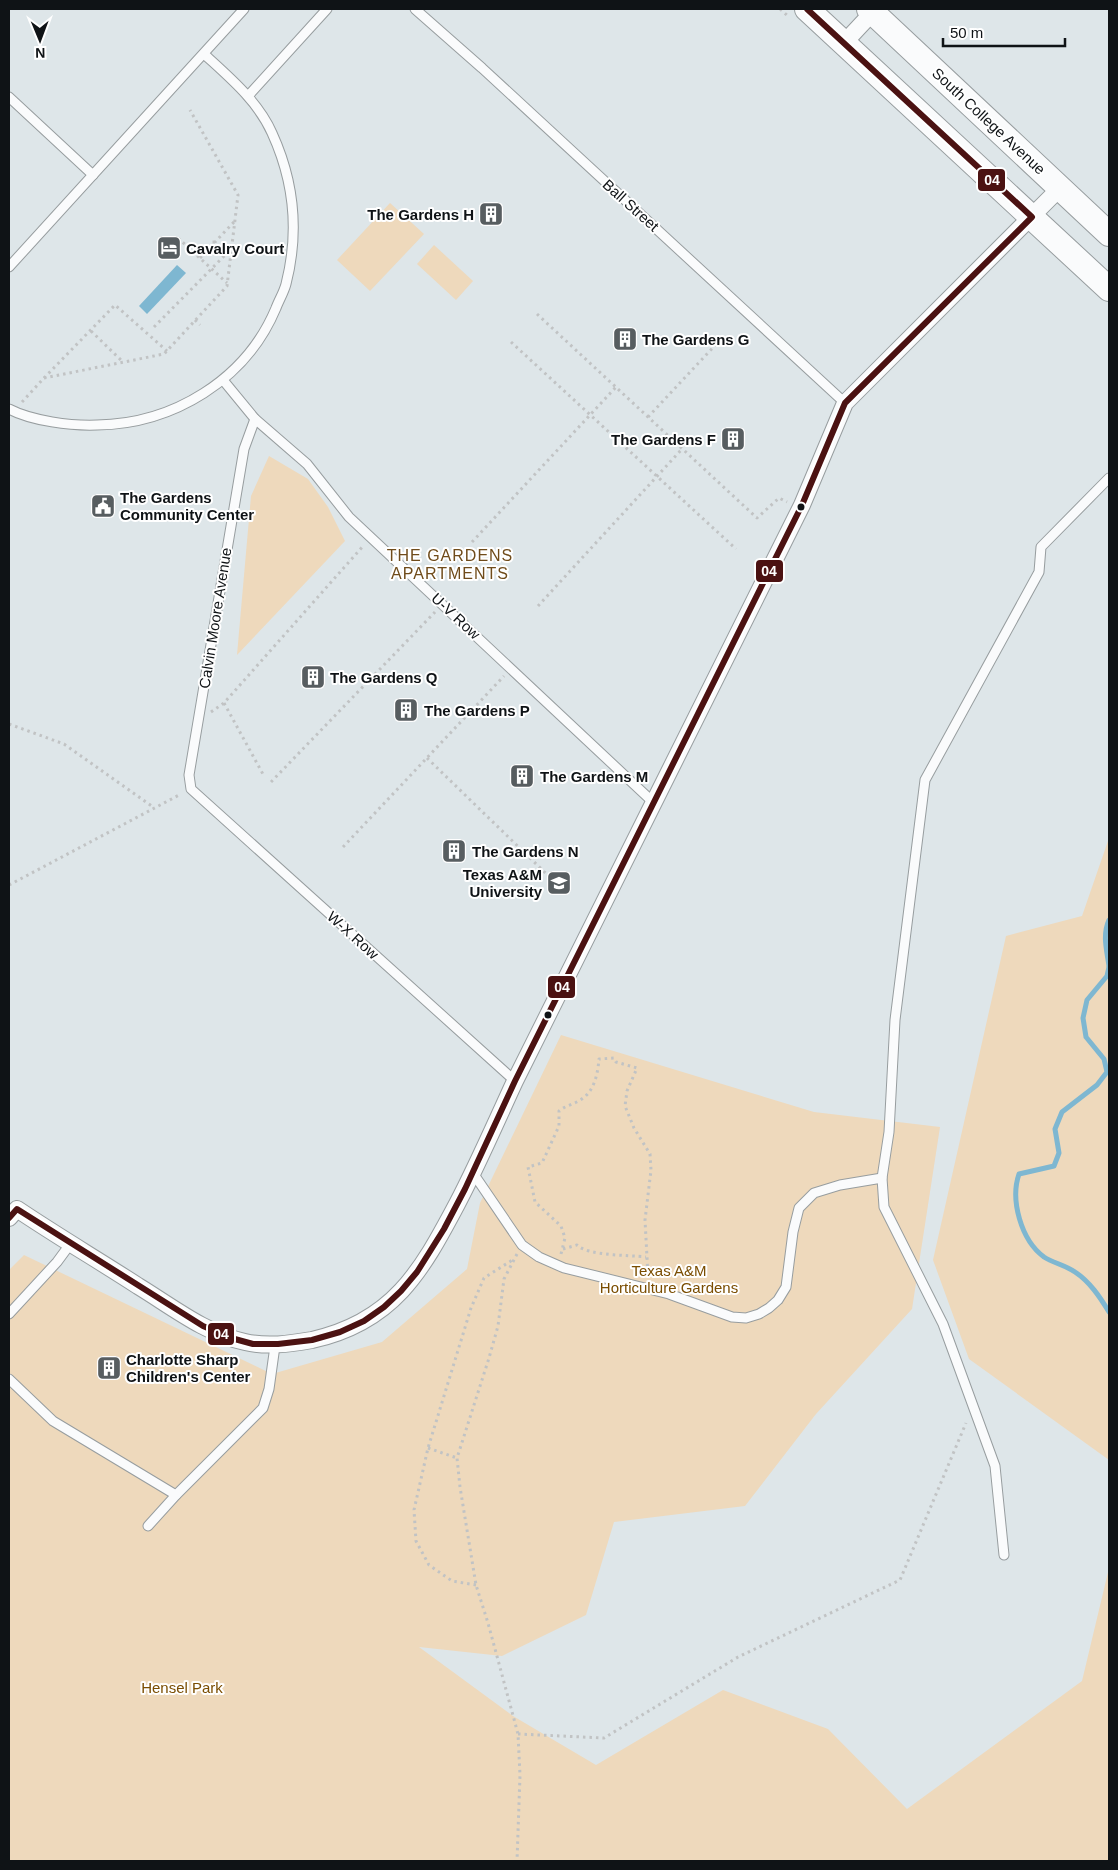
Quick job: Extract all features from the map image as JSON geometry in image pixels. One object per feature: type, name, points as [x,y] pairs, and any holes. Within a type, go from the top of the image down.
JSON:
[{"type":"main road","points":[[807,9],[1109,289]]},
{"type":"main road","name":"South College Avenue","points":[[873,10],[1109,234]]},
{"type":"street","points":[[844,43],[873,10]]},
{"type":"street","points":[[11,1210],[71,1243],[198,1323],[244,1342],[275,1346],[310,1340],[349,1329],[367,1320],[408,1285],[439,1239],[473,1173],[515,1081],[801,508],[845,403],[1060,188]]},
{"type":"lane","points":[[9,267],[244,9]]},
{"type":"lane","points":[[248,96],[327,9]]},
{"type":"lane","name":"Ball Street","points":[[415,9],[482,68],[845,403]]},
{"type":"lane","points":[[11,410],[50,421],[87,425],[119,425],[152,418],[190,402],[223,380],[250,353],[270,323],[286,285],[293,241],[292,201],[286,169],[271,131],[248,96],[204,54]]},
{"type":"lane","points":[[9,97],[93,175]]},
{"type":"lane","name":"U-V Row","points":[[223,380],[255,419],[307,464],[349,517],[654,803]]},
{"type":"lane","name":"Calvin Moore Avenue","points":[[191,789],[189,775],[244,449],[255,419]]},
{"type":"lane","points":[[1004,1555],[995,1466],[943,1324],[884,1207],[882,1178],[888,1132],[894,1020],[924,780],[1039,572],[1041,546],[1109,478]]},
{"type":"lane","name":"W-X Row","points":[[191,789],[515,1081]]},
{"type":"lane","points":[[473,1173],[522,1245],[539,1257],[558,1266],[669,1294],[732,1317],[746,1318],[759,1314],[778,1300],[786,1287],[793,1232],[799,1208],[814,1193],[840,1185],[882,1178]]},
{"type":"lane","points":[[9,1314],[57,1262],[71,1243]]},
{"type":"lane","points":[[148,1526],[176,1495],[264,1408],[270,1389],[275,1346]]},
{"type":"lane","points":[[9,1379],[53,1421],[176,1495]]},
{"type":"path","points":[[44,378],[164,354],[227,286],[238,195],[190,110]]},
{"type":"path","points":[[200,258],[212,246],[215,246],[216,242],[235,222]]},
{"type":"path","points":[[178,238],[227,283]]},
{"type":"path","points":[[154,327],[231,248]]},
{"type":"path","points":[[11,410],[115,304],[167,351]]},
{"type":"path","points":[[537,314],[757,518],[779,498],[801,508]]},
{"type":"path","points":[[195,320],[200,325]]},
{"type":"path","points":[[90,331],[124,362]]},
{"type":"path","points":[[648,417],[721,340]]},
{"type":"path","points":[[512,342],[736,549]]},
{"type":"path","points":[[472,542],[616,387]]},
{"type":"path","points":[[538,606],[682,449]]},
{"type":"path","points":[[198,720],[224,703],[371,537]]},
{"type":"path","points":[[271,782],[442,604]]},
{"type":"path","points":[[343,847],[511,668]]},
{"type":"path","points":[[224,703],[264,776]]},
{"type":"path","points":[[9,724],[64,744],[153,807]]},
{"type":"path","points":[[427,758],[565,892]]},
{"type":"path","points":[[9,885],[153,807],[191,789]]},
{"type":"path","points":[[558,1266],[565,1238],[561,1226],[535,1202],[528,1167],[542,1162],[559,1126],[559,1111],[566,1105],[584,1098],[597,1078],[599,1059],[614,1058],[616,1062],[637,1068],[627,1091],[625,1106],[634,1128],[650,1154],[645,1220],[646,1257],[651,1289]]},
{"type":"path","points":[[517,1861],[520,1774],[518,1734],[488,1622],[476,1585],[457,1458],[498,1326],[504,1279],[522,1245]]},
{"type":"path","points":[[562,1250],[577,1245],[582,1250],[598,1254],[646,1257]]},
{"type":"path","points":[[476,1585],[452,1581],[429,1565],[416,1541],[414,1510],[428,1448],[471,1308],[484,1278],[514,1259]]},
{"type":"path","points":[[518,1734],[604,1738],[738,1657],[900,1580],[973,1406]]},
{"type":"path","points":[[428,1448],[457,1458]]},
{"type":"green space","points":[[390,203],[424,234],[370,291],[337,260]]},
{"type":"green space","points":[[434,245],[473,281],[456,300],[417,264]]},
{"type":"green space","points":[[269,456],[308,479],[328,507],[345,541],[237,655],[251,496]]},
{"type":"green space","points":[[1109,838],[1109,1460],[969,1359],[933,1260],[1006,936],[1082,916]]},
{"type":"green space","points":[[561,1035],[814,1112],[940,1127],[912,1309],[816,1414],[745,1506],[614,1522],[586,1615],[502,1656],[419,1647],[513,1716],[596,1765],[723,1690],[828,1729],[907,1809],[1082,1681],[1109,1568],[1109,1861],[9,1861],[9,1270],[24,1255],[272,1374],[382,1342],[467,1269],[480,1203]]},
{"type":"water","points":[[177,265],[186,273],[147,314],[139,306]]},
{"type":"waterway","points":[[1109,920],[1105,937],[1109,966]]},
{"type":"waterway","points":[[1109,967],[1107,976],[1087,1000],[1083,1018],[1086,1037],[1104,1059],[1107,1072],[1097,1085],[1062,1112],[1055,1129],[1059,1153],[1054,1166],[1019,1174],[1016,1196],[1019,1219],[1029,1241],[1036,1250],[1044,1257],[1075,1272],[1085,1280],[1109,1312]]},
{"type":"transit line","name":"04","points":[[9,1218],[17,1209],[203,1326],[231,1338],[253,1344],[278,1344],[312,1340],[340,1332],[364,1321],[384,1307],[417,1272],[444,1229],[465,1189],[515,1081],[802,505],[845,403],[1032,217],[807,9]]},
{"type":"place","name":"The Gardens H","points":[[491,214]]},
{"type":"place","name":"Cavalry Court","points":[[169,248]]},
{"type":"place","name":"The Gardens G","points":[[625,339]]},
{"type":"place","name":"The Gardens F","points":[[733,439]]},
{"type":"place","name":"The Gardens Community Center","points":[[103,506]]},
{"type":"place","name":"The Gardens Q","points":[[313,677]]},
{"type":"place","name":"The Gardens P","points":[[406,710]]},
{"type":"place","name":"The Gardens M","points":[[522,776]]},
{"type":"place","name":"The Gardens N","points":[[454,851]]},
{"type":"place","name":"Texas A&M University","points":[[559,883]]},
{"type":"place","name":"Charlotte Sharp Children's Center","points":[[109,1368]]},
{"type":"district","name":"THE GARDENS APARTMENTS","points":[[450,564]]},
{"type":"park label","name":"Texas A&M Horticulture Gardens","points":[[669,1278]]},
{"type":"park label","name":"Hensel Park","points":[[182,1687]]}]
